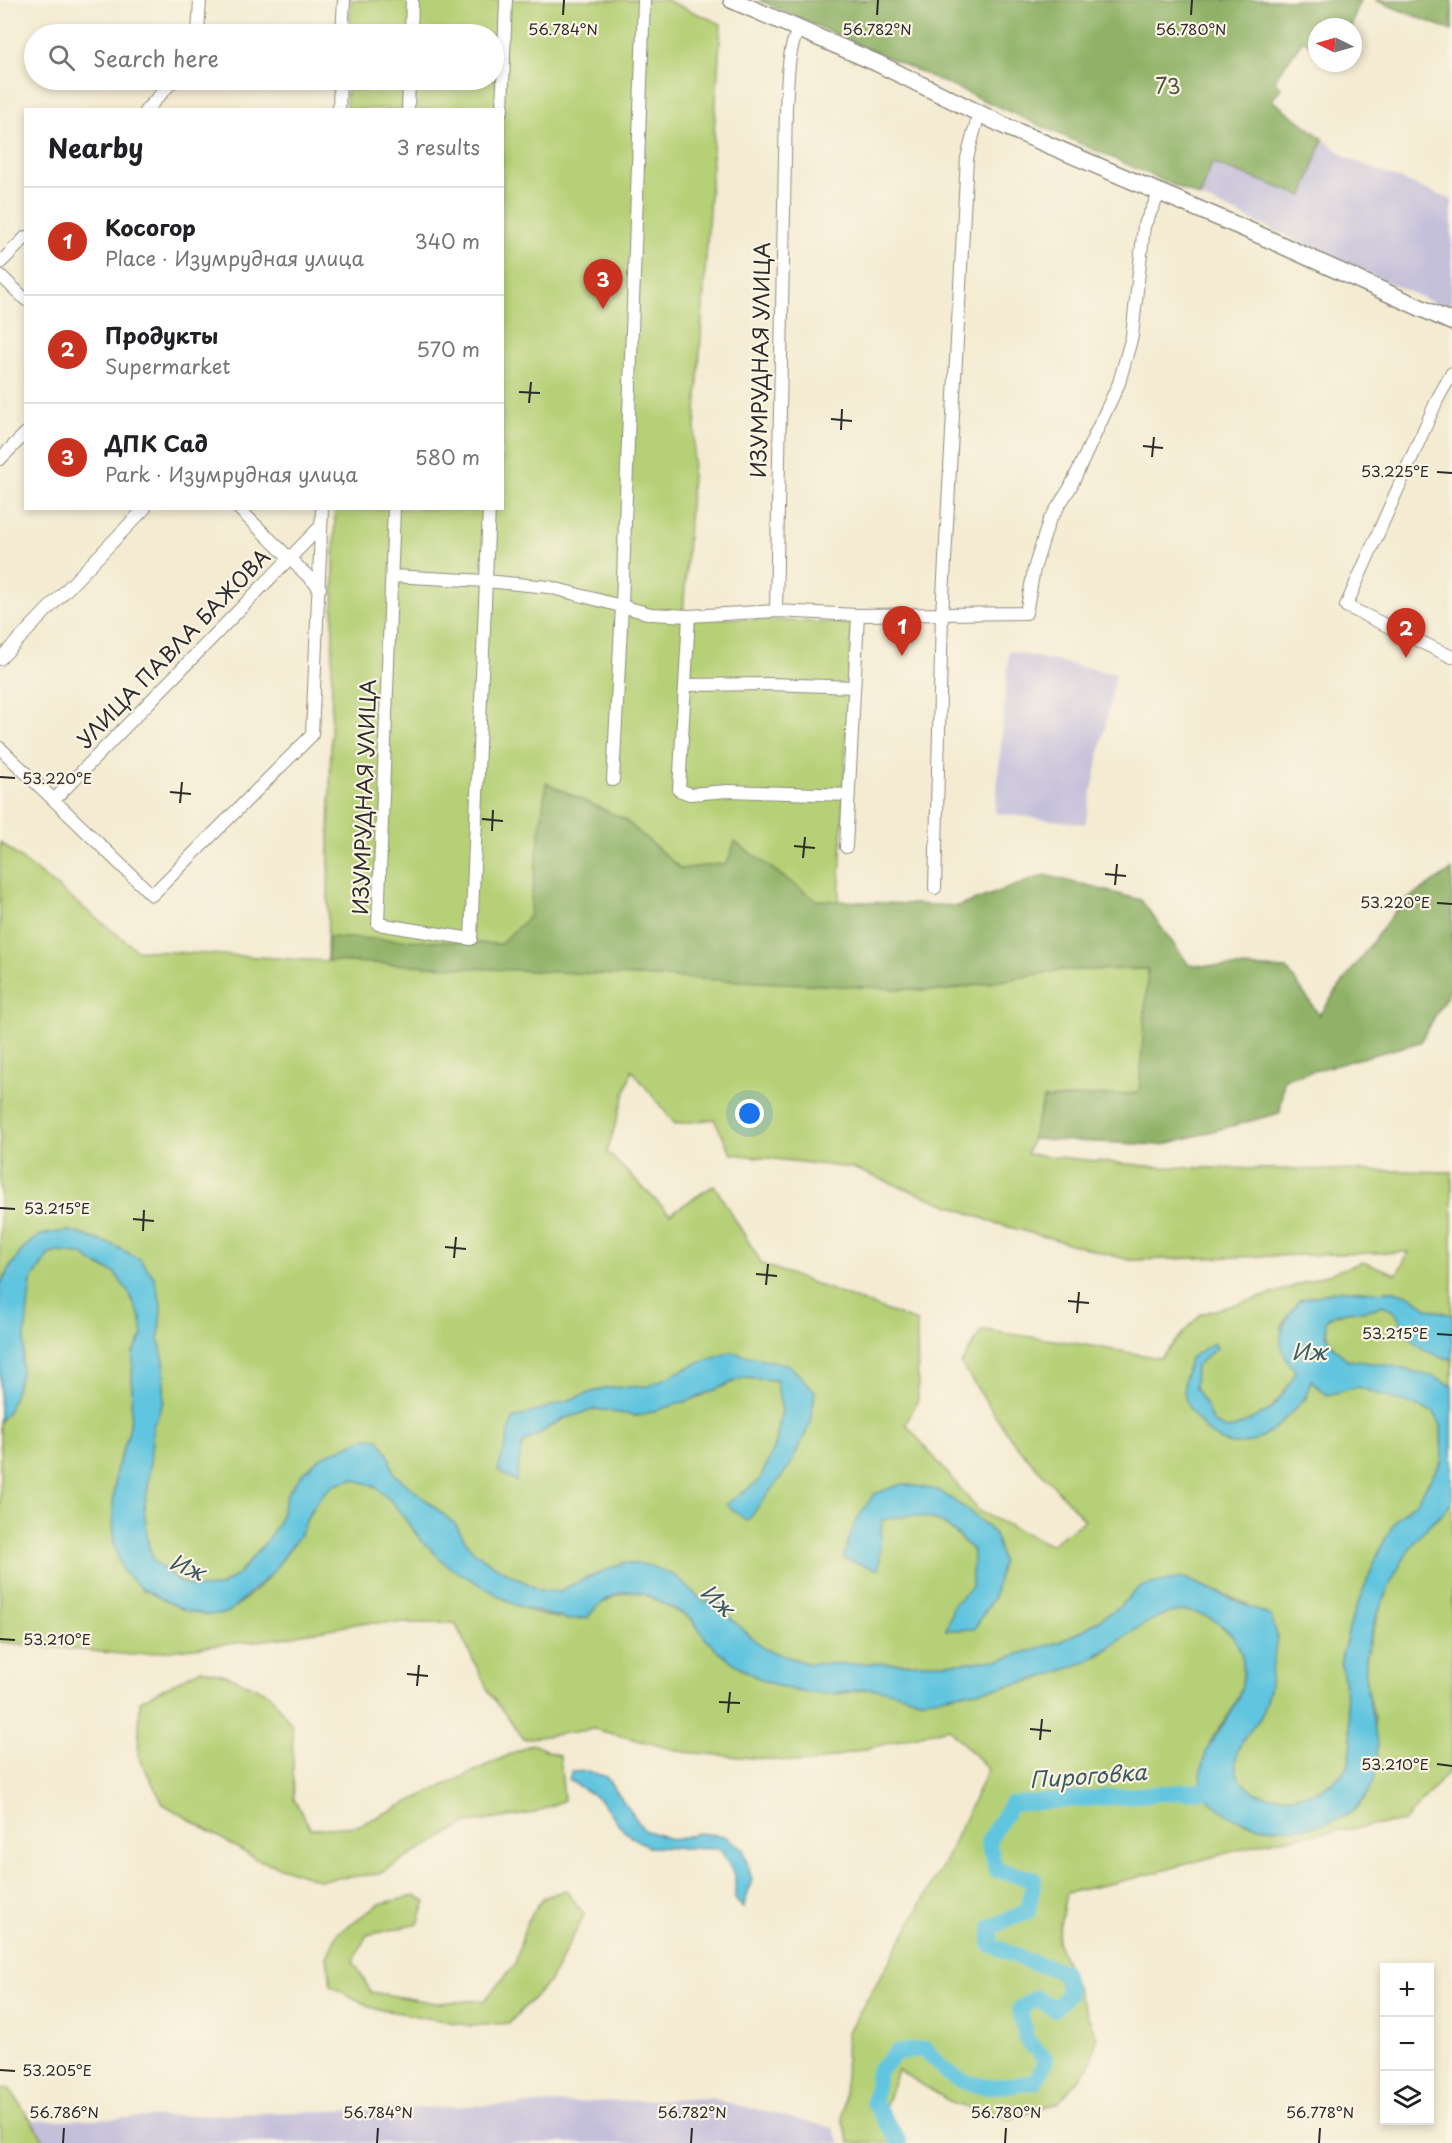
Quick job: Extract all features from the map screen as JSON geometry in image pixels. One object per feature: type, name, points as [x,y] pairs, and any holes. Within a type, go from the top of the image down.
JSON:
[{"type":"street","points":[[199,24],[200,0]]},
{"type":"street","points":[[343,24],[344,0]]},
{"type":"street","points":[[411,24],[412,0]]},
{"type":"street","points":[[504,66],[507,0]]},
{"type":"street","points":[[613,780],[622,606],[644,0]]},
{"type":"street","points":[[732,0],[877,63],[1009,128],[1160,192],[1452,322]]},
{"type":"street","name":"ИЗУМРУДНАЯ УЛИЦА","points":[[776,611],[786,107],[790,62],[798,30]]},
{"type":"street","points":[[148,108],[165,90]]},
{"type":"street","points":[[339,108],[340,90]]},
{"type":"street","points":[[408,108],[409,90]]},
{"type":"street","points":[[502,108],[503,90]]},
{"type":"street","points":[[934,888],[942,615],[967,158],[980,113]]},
{"type":"street","points":[[392,576],[549,587],[651,614],[689,616],[776,611],[858,615],[1026,613],[1034,569],[1049,521],[1070,488],[1119,383],[1132,336],[1144,226],[1160,192]]},
{"type":"street","points":[[0,263],[24,239]]},
{"type":"street","points":[[0,274],[24,298]]},
{"type":"street","points":[[1452,373],[1438,398],[1346,606],[1452,657]]},
{"type":"street","points":[[0,459],[24,435]]},
{"type":"street","points":[[0,659],[143,510]]},
{"type":"street","points":[[240,510],[320,588]]},
{"type":"street","points":[[0,748],[152,895],[312,735],[322,510]]},
{"type":"street","name":"ИЗУМРУДНАЯ УЛИЦА","points":[[394,510],[378,924],[471,939],[489,510]]},
{"type":"street","name":"УЛИЦА ПАВЛА БАЖОВА","points":[[54,800],[321,526]]},
{"type":"street","points":[[846,847],[858,615]]},
{"type":"street","points":[[689,616],[679,790],[690,794],[728,791],[849,795]]},
{"type":"street","points":[[686,685],[770,684],[854,687]]},
{"type":"shaded area","points":[[1323,139],[1347,158],[1452,200],[1452,311],[1200,197],[1212,163],[1303,196]]},
{"type":"shaded area","points":[[1009,651],[1116,674],[1085,824],[995,813]]},
{"type":"shaded area","points":[[709,2098],[833,2128],[841,2143],[0,2143],[0,2122]]},
{"type":"green space","points":[[351,0],[666,0],[721,24],[683,616],[852,624],[835,985],[943,991],[1061,970],[1149,969],[1139,1093],[1045,1099],[1027,1154],[1158,1167],[1452,1172],[1452,1315],[1427,1308],[1411,1296],[1394,1291],[1344,1290],[1299,1300],[1281,1327],[1296,1372],[1286,1390],[1270,1410],[1237,1427],[1227,1429],[1213,1423],[1195,1388],[1196,1366],[1216,1347],[1190,1358],[1184,1386],[1222,1441],[1296,1407],[1307,1397],[1310,1380],[1327,1395],[1358,1387],[1434,1412],[1441,1426],[1442,1461],[1417,1501],[1396,1520],[1380,1549],[1352,1618],[1341,1659],[1352,1743],[1349,1764],[1340,1777],[1318,1791],[1295,1797],[1270,1796],[1256,1793],[1239,1779],[1235,1763],[1238,1749],[1261,1717],[1269,1690],[1271,1670],[1248,1604],[1184,1578],[1140,1587],[1119,1607],[1087,1628],[1059,1642],[999,1660],[958,1663],[809,1664],[765,1649],[733,1621],[722,1605],[714,1600],[704,1602],[675,1576],[623,1563],[571,1585],[560,1593],[539,1590],[488,1562],[470,1548],[455,1524],[394,1474],[389,1456],[365,1438],[349,1446],[287,1494],[279,1522],[266,1542],[238,1574],[219,1587],[198,1588],[181,1582],[154,1561],[148,1544],[144,1507],[148,1488],[153,1426],[164,1401],[164,1362],[159,1340],[161,1304],[154,1277],[140,1259],[113,1245],[70,1231],[44,1234],[24,1248],[9,1268],[0,1286],[0,842],[137,950],[327,961],[335,510],[504,510],[504,108],[346,108],[347,90],[504,90],[504,24],[350,24]],"holes":[[[632,1070],[675,1124],[714,1119],[732,1154],[852,1168],[995,1223],[1129,1260],[1409,1252],[1397,1274],[1362,1262],[1269,1295],[1201,1314],[1160,1358],[982,1330],[961,1364],[1014,1443],[1085,1520],[1050,1545],[980,1512],[906,1424],[918,1400],[917,1322],[762,1264],[714,1185],[670,1214],[607,1152]],[[696,1364],[789,1365],[789,1466],[726,1504],[759,1481],[775,1447],[782,1411],[776,1380],[742,1378],[691,1400],[637,1416],[596,1409],[563,1419],[522,1444],[513,1419],[604,1388],[649,1386]],[[938,1490],[969,1511],[995,1534],[1001,1562],[994,1597],[974,1629],[946,1630],[954,1604],[972,1588],[973,1551],[952,1530],[933,1519],[911,1516],[882,1520]]]},
{"type":"green space","name":"73","points":[[759,0],[1360,0],[1354,18],[1308,18],[1308,44],[1303,40],[1274,80],[1281,88],[1272,100],[1323,139],[1303,196],[1212,163],[1200,197]]},
{"type":"green space","points":[[1375,0],[1452,0],[1452,31]]},
{"type":"green space","points":[[546,783],[624,819],[681,869],[727,863],[735,842],[816,900],[959,906],[1045,875],[1141,900],[1189,965],[1287,969],[1319,1015],[1400,904],[1452,870],[1452,987],[1420,1042],[1284,1079],[1280,1113],[1162,1145],[1031,1139],[1044,1099],[1139,1093],[1148,969],[1061,970],[943,991],[328,961],[328,937],[500,944],[529,917]]},
{"type":"green space","points":[[58,1252],[82,1254],[92,1262],[115,1273],[129,1293],[141,1319],[143,1336],[133,1353],[131,1418],[116,1471],[113,1506],[114,1546],[123,1572],[142,1589],[184,1610],[227,1613],[239,1604],[274,1570],[327,1489],[344,1481],[354,1480],[381,1491],[426,1544],[516,1605],[550,1617],[587,1618],[597,1606],[615,1596],[632,1591],[647,1595],[690,1618],[707,1640],[745,1671],[838,1694],[870,1689],[890,1690],[919,1699],[993,1689],[1039,1679],[1100,1655],[1152,1618],[1175,1611],[1198,1612],[1216,1621],[1234,1638],[1244,1657],[1242,1685],[1234,1707],[1209,1743],[1243,1823],[1270,1828],[1311,1826],[1338,1819],[1359,1806],[1365,1797],[1374,1733],[1374,1716],[1366,1678],[1366,1662],[1376,1621],[1403,1558],[1423,1531],[1452,1502],[1452,1767],[1405,1821],[1275,1840],[1131,1879],[1066,1893],[1057,1941],[1097,2038],[1090,2066],[1059,2102],[1010,2119],[954,2104],[898,2070],[884,2111],[905,2143],[850,2143],[843,2123],[847,2033],[944,1863],[988,1769],[948,1728],[810,1763],[684,1752],[594,1729],[524,1739],[490,1694],[455,1623],[360,1623],[282,1638],[132,1655],[0,1642],[0,1421],[9,1410],[31,1281],[49,1254]]},
{"type":"green space","points":[[1382,1305],[1393,1309],[1402,1322],[1442,1358],[1452,1359],[1452,1386],[1402,1369],[1351,1361],[1337,1352],[1328,1337],[1326,1320],[1339,1313],[1368,1310]]},
{"type":"green space","points":[[201,1669],[229,1676],[270,1694],[292,1725],[294,1799],[311,1829],[358,1826],[532,1744],[560,1756],[564,1800],[535,1813],[468,1823],[378,1874],[318,1880],[256,1859],[163,1804],[138,1755],[140,1701]]},
{"type":"green space","points":[[566,1890],[584,1915],[550,1981],[509,2023],[471,2026],[373,2008],[331,1986],[327,1957],[337,1934],[379,1904],[415,1896],[426,1901],[418,1924],[367,1935],[353,1961],[371,1992],[436,2003],[485,2000],[515,1964],[527,1921],[543,1898]]},
{"type":"green space","points":[[0,2088],[10,2089],[46,2143],[0,2143]]},
{"type":"water","name":"Иж","points":[[70,1231],[113,1245],[140,1259],[154,1277],[161,1304],[159,1340],[164,1362],[164,1401],[153,1426],[148,1488],[144,1507],[148,1544],[154,1561],[180,1582],[198,1588],[220,1587],[238,1574],[266,1542],[279,1522],[287,1494],[301,1475],[320,1458],[365,1438],[379,1439],[389,1456],[394,1474],[455,1524],[470,1548],[488,1562],[539,1590],[560,1592],[623,1563],[648,1565],[675,1576],[704,1602],[714,1600],[722,1605],[733,1621],[765,1649],[809,1664],[958,1663],[999,1660],[1059,1642],[1087,1628],[1119,1607],[1140,1587],[1184,1578],[1271,1616],[1277,1636],[1269,1690],[1261,1717],[1238,1749],[1235,1763],[1239,1779],[1256,1793],[1270,1796],[1295,1797],[1318,1791],[1340,1777],[1349,1764],[1352,1743],[1341,1659],[1352,1618],[1380,1549],[1396,1520],[1417,1501],[1442,1461],[1441,1426],[1434,1412],[1358,1387],[1327,1395],[1311,1380],[1304,1400],[1269,1433],[1246,1443],[1234,1444],[1222,1441],[1200,1423],[1186,1401],[1184,1382],[1190,1358],[1213,1343],[1216,1348],[1196,1366],[1195,1388],[1213,1423],[1227,1429],[1237,1427],[1270,1410],[1286,1390],[1296,1372],[1283,1352],[1281,1336],[1287,1319],[1299,1300],[1344,1290],[1394,1291],[1411,1296],[1427,1308],[1452,1315],[1452,1359],[1434,1355],[1423,1349],[1410,1337],[1393,1311],[1382,1305],[1368,1310],[1339,1313],[1326,1320],[1326,1335],[1335,1349],[1348,1360],[1387,1365],[1434,1377],[1452,1386],[1452,1502],[1423,1532],[1404,1559],[1379,1609],[1369,1644],[1366,1677],[1377,1750],[1377,1768],[1372,1785],[1362,1801],[1349,1814],[1315,1826],[1297,1828],[1261,1826],[1244,1821],[1228,1815],[1209,1800],[1201,1786],[1204,1759],[1207,1750],[1229,1717],[1240,1693],[1243,1665],[1236,1641],[1228,1631],[1203,1615],[1187,1611],[1172,1612],[1142,1626],[1085,1662],[1040,1678],[1010,1685],[922,1699],[874,1689],[831,1694],[804,1692],[774,1685],[755,1677],[712,1645],[691,1618],[642,1593],[627,1591],[620,1593],[602,1603],[587,1618],[568,1620],[515,1605],[449,1567],[422,1541],[393,1503],[374,1486],[353,1479],[335,1484],[324,1493],[311,1510],[299,1536],[272,1573],[227,1613],[207,1615],[184,1610],[142,1589],[123,1572],[114,1546],[113,1506],[116,1471],[131,1418],[133,1353],[143,1336],[141,1319],[129,1293],[115,1273],[92,1262],[82,1254],[58,1252],[49,1254],[31,1281],[21,1374],[9,1410],[0,1421],[0,1286],[18,1255],[31,1241],[46,1234]]},
{"type":"water","points":[[731,1352],[789,1365],[815,1391],[811,1422],[789,1467],[747,1521],[726,1504],[759,1481],[775,1447],[782,1411],[776,1380],[742,1378],[691,1400],[637,1416],[596,1409],[563,1419],[522,1444],[516,1482],[498,1470],[513,1419],[604,1388],[649,1386],[696,1364]]},
{"type":"water","points":[[902,1484],[938,1490],[969,1511],[995,1534],[1002,1562],[994,1597],[974,1629],[946,1630],[954,1604],[972,1587],[973,1551],[953,1530],[943,1524],[923,1516],[882,1520],[879,1570],[843,1558],[854,1524],[874,1494]]},
{"type":"water","points":[[588,1771],[606,1777],[644,1830],[674,1840],[698,1833],[724,1836],[743,1849],[752,1880],[743,1908],[735,1899],[735,1876],[720,1849],[647,1847],[624,1831],[600,1800],[569,1780],[571,1772]]},
{"type":"waterway","name":"Пироговка","points":[[900,2143],[874,2103],[878,2071],[896,2053],[925,2049],[948,2073],[969,2083],[991,2086],[1035,2082],[1046,2060],[1026,2039],[1020,2009],[1036,1997],[1054,2009],[1069,1993],[1064,1972],[1028,1961],[991,1945],[991,1927],[1028,1911],[1034,1879],[996,1870],[988,1842],[1011,1804],[1224,1789]]},
{"type":"place","name":"ДПК Сад","points":[[603,309]]},
{"type":"place","name":"Косогор","points":[[902,656]]},
{"type":"place","name":"Продукты","points":[[1406,658]]}]
